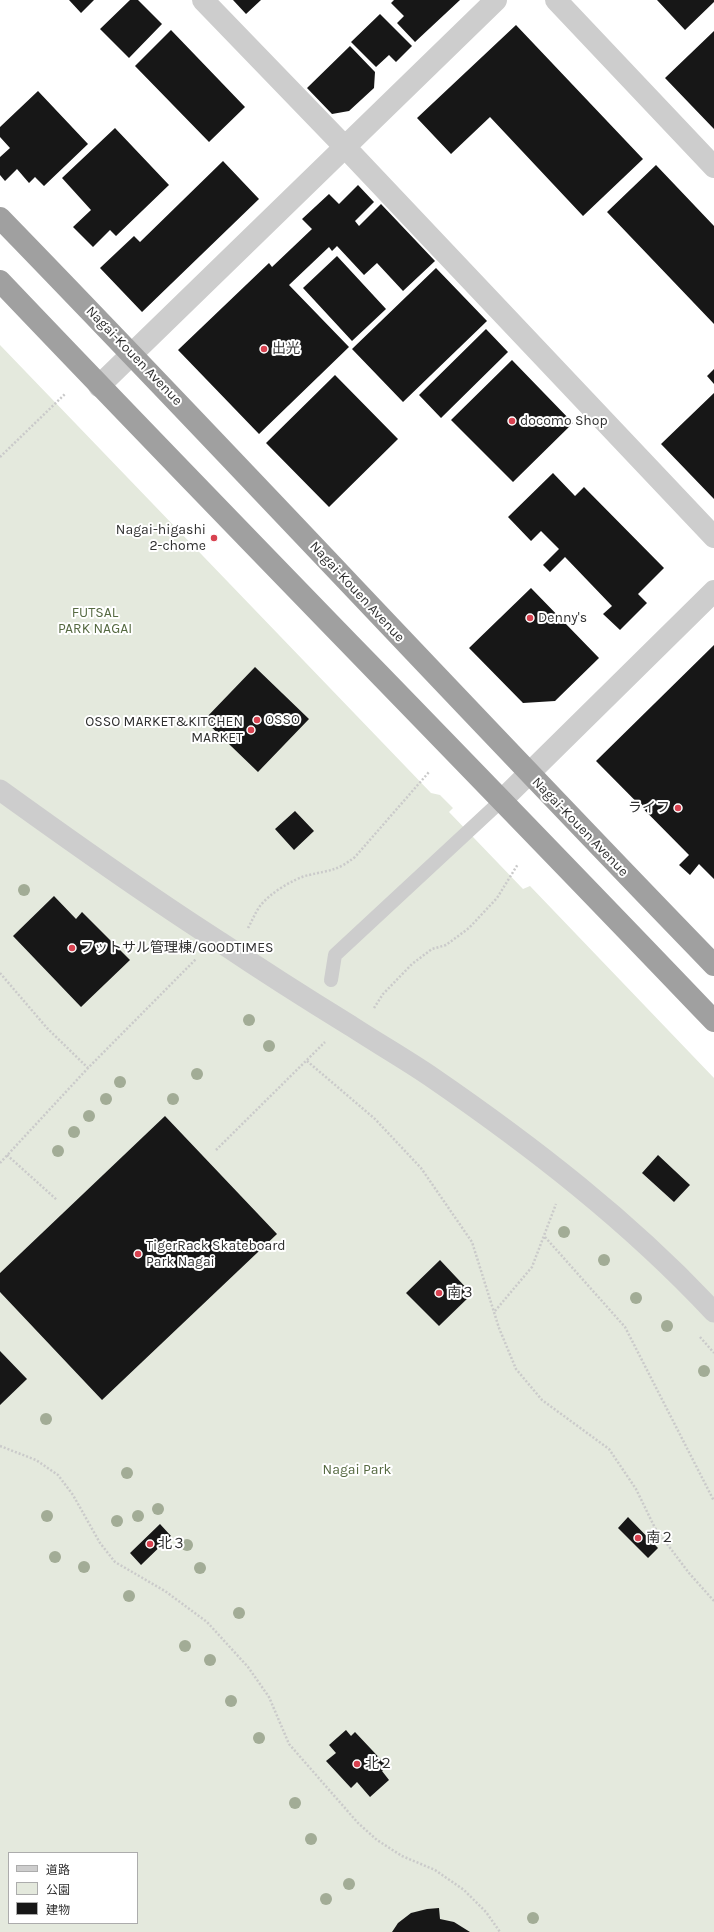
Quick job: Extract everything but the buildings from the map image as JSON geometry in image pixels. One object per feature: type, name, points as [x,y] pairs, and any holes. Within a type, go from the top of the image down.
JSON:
[{"type":"highway","name":"Nagai-Kouen Avenue","points":[[0,218],[132,354],[529,774],[714,965]]},
{"type":"highway","points":[[0,281],[99,386],[502,800],[714,1021]]},
{"type":"street","points":[[203,0],[344,146],[714,537]]},
{"type":"street","points":[[99,386],[344,146],[496,0]]},
{"type":"street","points":[[556,0],[714,166]]},
{"type":"street","points":[[502,800],[714,591]]},
{"type":"street","points":[[0,790],[59,833],[217,941],[429,1075],[550,1163],[629,1228],[680,1275],[714,1312]]},
{"type":"lane","points":[[331,980],[335,955],[502,800]]},
{"type":"path","points":[[0,457],[66,394]]},
{"type":"path","points":[[246,932],[260,906],[281,888],[308,875],[331,871],[344,865],[355,856],[429,772]]},
{"type":"path","points":[[371,1011],[384,994],[412,964],[432,949],[446,945],[474,924],[496,898],[518,864]]},
{"type":"path","points":[[0,1163],[88,1068],[198,958],[192,953]]},
{"type":"path","points":[[0,973],[47,1028],[88,1068]]},
{"type":"path","points":[[216,1150],[308,1061],[322,1045]]},
{"type":"path","points":[[308,1061],[375,1118],[421,1168],[472,1242],[495,1311],[499,1328],[516,1369],[542,1400],[610,1449],[636,1489],[655,1528],[689,1573],[714,1601]]},
{"type":"path","points":[[7,1155],[57,1200]]},
{"type":"path","points":[[495,1311],[532,1267],[545,1237],[558,1200]]},
{"type":"path","points":[[545,1237],[625,1327],[714,1501]]},
{"type":"path","points":[[696,1332],[714,1353]]},
{"type":"path","points":[[0,1446],[36,1460],[58,1475],[73,1495],[100,1542],[115,1562],[165,1591],[207,1622],[248,1667],[269,1697],[289,1744],[358,1823],[377,1840],[402,1856],[435,1870],[464,1890],[486,1912],[500,1932]]},
{"type":"green space","name":"Nagai Park","points":[[0,345],[431,793],[440,795],[453,808],[449,812],[523,889],[530,886],[714,1078],[714,1932],[0,1932]]},
{"type":"place","name":"出光","points":[[264,349]]},
{"type":"place","name":"docomo Shop","points":[[512,421]]},
{"type":"place","name":"Nagai-higashi 2-chome","points":[[214,538]]},
{"type":"place","name":"Denny's","points":[[530,618]]},
{"type":"place","name":"OSSO","points":[[257,720]]},
{"type":"place","name":"OSSO MARKET&KITCHEN MARKET","points":[[251,730]]},
{"type":"place","name":"ライフ","points":[[678,808]]},
{"type":"place","name":"フットサル管理棟/GOODTIMES","points":[[72,948]]},
{"type":"place","name":"TigerRack Skateboard Park Nagai","points":[[138,1254]]},
{"type":"place","name":"南３","points":[[439,1293]]},
{"type":"place","name":"南２","points":[[638,1538]]},
{"type":"place","name":"北３","points":[[150,1544]]},
{"type":"place","name":"北２","points":[[357,1764]]},
{"type":"park label","name":"FUTSAL PARK NAGAI","points":[[95,622]]}]
